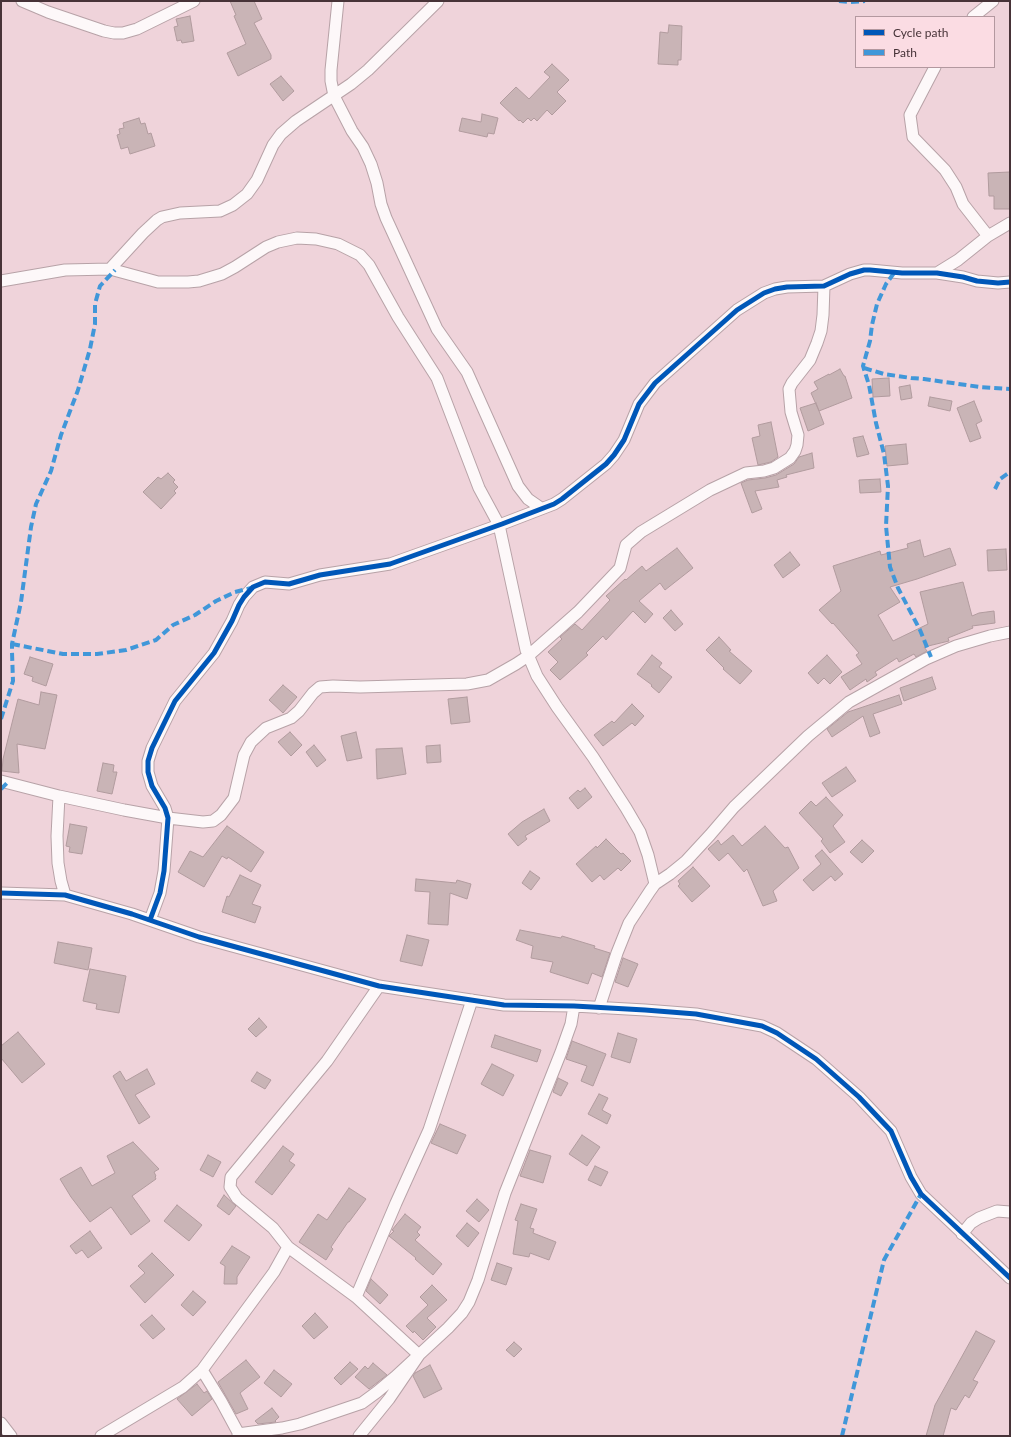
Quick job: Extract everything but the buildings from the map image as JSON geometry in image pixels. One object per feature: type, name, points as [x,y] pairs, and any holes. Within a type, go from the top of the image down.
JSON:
[{"type":"street","points":[[22,1],[48,12],[114,33],[124,33],[137,29],[194,1]]},
{"type":"street","points":[[338,1],[331,70],[331,81],[334,96],[371,164],[386,218],[436,329],[467,372],[518,486],[528,499],[541,508]]},
{"type":"street","points":[[110,269],[143,233],[162,217],[180,213],[220,210],[233,205],[247,194],[257,180],[273,145],[281,134],[296,121],[351,84],[368,70],[438,1]]},
{"type":"street","points":[[975,16],[992,1]]},
{"type":"street","points":[[934,68],[910,114],[913,137],[944,170],[956,187],[964,204],[988,236]]},
{"type":"street","points":[[938,273],[988,236],[1010,223]]},
{"type":"street","points":[[1,281],[65,270],[110,269],[158,282],[199,281],[209,279],[235,268],[266,247],[278,242],[297,238],[316,239],[338,244],[360,255],[369,265],[398,317],[437,378],[480,488],[499,525],[519,621],[528,656],[545,690],[593,757],[640,832],[648,855],[655,884]]},
{"type":"street","points":[[150,920],[160,893],[164,871],[168,818],[165,808],[152,786],[148,772],[148,761],[152,748],[175,701],[214,653],[239,604],[253,587],[265,582],[289,584],[320,575],[390,564],[554,504],[606,464],[614,455],[624,440],[636,408],[650,388],[737,310],[775,289],[824,286],[850,274],[864,270],[902,274],[938,273],[977,281],[998,283],[1010,282]]},
{"type":"street","points":[[1,781],[59,796],[168,818],[208,822],[214,821],[234,798],[244,755],[251,742],[266,728],[291,718],[320,687],[467,684],[488,680],[528,656],[578,612],[620,568],[625,548],[628,543],[641,532],[710,490],[746,473],[774,468],[790,458],[795,451],[798,435],[791,412],[789,389],[792,382],[810,360],[821,332],[824,286]]},
{"type":"street","points":[[599,1008],[617,953],[629,923],[655,884],[686,862],[734,807],[808,736],[849,702],[926,659],[956,646],[1010,632]]},
{"type":"street","points":[[59,796],[57,836],[58,863],[65,896]]},
{"type":"street","points":[[1,893],[65,896],[132,914],[199,937],[379,986],[504,1005],[574,1006],[696,1014],[762,1026],[777,1033],[816,1059],[859,1097],[891,1131],[911,1177],[921,1194],[1010,1278]]},
{"type":"street","points":[[379,986],[327,1061],[231,1177],[230,1187],[237,1198],[273,1228],[288,1247],[356,1298],[419,1355]]},
{"type":"street","points":[[356,1298],[429,1130],[472,1000]]},
{"type":"street","points":[[202,1370],[239,1435],[282,1428],[300,1424],[362,1403],[395,1377],[448,1328],[462,1313],[469,1302],[478,1280],[505,1193],[564,1045],[571,1024],[574,1006]]},
{"type":"street","points":[[962,1234],[971,1223],[979,1218],[997,1211],[1010,1212]]},
{"type":"street","points":[[101,1436],[183,1387],[202,1370],[274,1272],[288,1247]]},
{"type":"street","points":[[359,1436],[389,1399],[419,1355]]},
{"type":"street","points":[[1,1422],[11,1436]]},
{"type":"marked path","points":[[839,1],[865,1]]},
{"type":"marked path","points":[[1,719],[13,681],[12,644],[21,602],[31,527],[36,504],[51,471],[61,435],[78,390],[90,349],[95,324],[95,304],[100,286],[115,270]]},
{"type":"marked path","points":[[894,273],[886,284],[877,304],[870,341],[863,366],[869,385],[876,423],[884,454],[888,486],[886,526],[890,567],[898,588],[920,630],[931,657]]},
{"type":"marked path","points":[[864,368],[884,374],[911,378],[980,387],[1010,389]]},
{"type":"marked path","points":[[995,489],[1000,479],[1010,472]]},
{"type":"marked path","points":[[12,644],[63,654],[97,654],[126,650],[156,640],[173,625],[195,615],[216,601],[235,592],[251,588]]},
{"type":"marked path","points":[[1,789],[7,783]]},
{"type":"marked path","points":[[842,1436],[884,1260],[921,1194]]},
{"type":"cycle path","points":[[150,920],[160,893],[164,871],[168,818],[165,808],[152,786],[148,772],[148,761],[152,748],[175,701],[214,653],[239,605],[253,587],[265,582],[289,584],[320,575],[390,564],[554,504],[606,464],[614,455],[624,440],[639,404],[655,383],[737,310],[764,293],[787,287],[824,286],[850,274],[864,270],[902,273],[937,273],[977,281],[998,283],[1010,282]]},
{"type":"cycle path","points":[[1,893],[65,895],[132,914],[199,937],[379,986],[504,1005],[574,1006],[696,1014],[762,1026],[777,1033],[816,1059],[859,1097],[891,1131],[911,1177],[921,1194],[1010,1278]]}]
